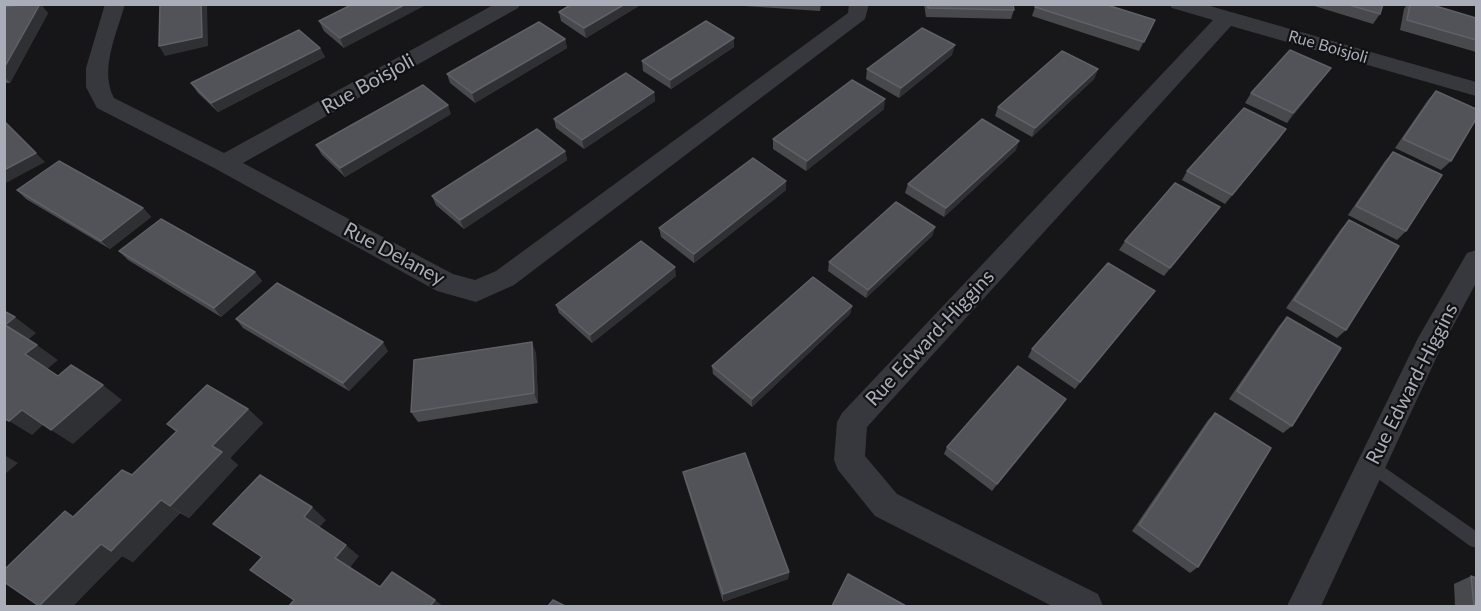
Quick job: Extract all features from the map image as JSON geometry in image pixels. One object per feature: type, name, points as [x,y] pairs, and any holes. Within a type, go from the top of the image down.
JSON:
[{"type":"street","name":"Rue Delaney","points":[[115,4],[98,68],[97,87],[105,103],[224,163],[446,283],[476,291],[505,278],[858,15],[859,4]]},
{"type":"street","name":"Rue Boisjoli","points":[[224,163],[511,4]]},
{"type":"street","name":"Rue Boisjoli","points":[[1179,4],[1476,89]]},
{"type":"street","name":"Rue Edward-Higgins","points":[[1086,606],[886,506],[849,460],[852,422],[1226,18]]},
{"type":"street","name":"Rue Edward-Higgins","points":[[1304,606],[1428,346],[1476,260]]},
{"type":"lane","points":[[1371,465],[1476,540]]},
{"type":"building","points":[[40,4],[4,68],[4,7]]},
{"type":"building","points":[[160,4],[201,4],[202,37],[159,46]]},
{"type":"building","points":[[353,4],[406,4],[340,38],[319,21]]},
{"type":"building","points":[[572,4],[625,4],[584,28],[559,12]]},
{"type":"building","points":[[928,4],[1013,4],[1014,10],[928,8]]},
{"type":"building","points":[[1037,4],[1104,4],[1155,20],[1144,42],[1035,7]]},
{"type":"building","points":[[1346,4],[1383,4],[1380,14]]},
{"type":"building","points":[[1410,4],[1429,4],[1476,18],[1476,40],[1407,20]]},
{"type":"building","points":[[706,21],[734,38],[670,80],[642,61]]},
{"type":"building","points":[[539,22],[565,39],[472,93],[447,74]]},
{"type":"building","points":[[922,28],[955,45],[901,88],[867,69]]},
{"type":"building","points":[[299,30],[320,48],[211,103],[191,83]]},
{"type":"building","points":[[1290,50],[1331,68],[1293,113],[1251,93]]},
{"type":"building","points":[[1062,51],[1098,69],[1035,128],[998,107]]},
{"type":"building","points":[[626,73],[654,92],[582,140],[554,119]]},
{"type":"building","points":[[852,80],[885,99],[807,161],[773,139]]},
{"type":"building","points":[[423,85],[448,105],[340,168],[316,145]]},
{"type":"building","points":[[1436,91],[1476,109],[1476,119],[1451,161],[1403,139]]},
{"type":"building","points":[[1244,108],[1286,129],[1232,195],[1187,171]]},
{"type":"building","points":[[982,119],[1019,141],[946,208],[908,184]]},
{"type":"building","points":[[4,121],[36,153],[4,170]]},
{"type":"building","points":[[537,129],[565,151],[460,220],[432,196]]},
{"type":"building","points":[[1393,152],[1442,175],[1406,231],[1356,206]]},
{"type":"building","points":[[753,158],[786,181],[694,254],[659,228]]},
{"type":"building","points":[[59,161],[143,208],[101,241],[17,190]]},
{"type":"building","points":[[1175,183],[1220,207],[1170,268],[1125,241]]},
{"type":"building","points":[[896,202],[935,227],[868,290],[829,262]]},
{"type":"building","points":[[161,219],[255,272],[214,308],[119,251]]},
{"type":"building","points":[[1349,220],[1399,246],[1346,330],[1294,300]]},
{"type":"building","points":[[641,241],[675,267],[590,335],[556,305]]},
{"type":"building","points":[[1108,263],[1155,291],[1080,382],[1032,349]]},
{"type":"building","points":[[813,277],[852,306],[752,399],[712,366]]},
{"type":"building","points":[[277,283],[383,342],[343,383],[236,319]]},
{"type":"building","points":[[4,311],[15,317],[5,325],[37,345],[25,354],[58,376],[71,365],[103,385],[51,430],[22,410],[9,421],[4,418]]},
{"type":"building","points":[[1287,317],[1341,348],[1292,426],[1237,391]]},
{"type":"building","points":[[532,342],[534,393],[411,412],[414,360]]},
{"type":"building","points":[[1018,366],[1066,399],[997,484],[947,447]]},
{"type":"building","points":[[207,385],[248,409],[212,446],[222,452],[170,506],[161,500],[111,551],[101,544],[39,606],[4,582],[4,570],[65,511],[73,517],[122,470],[132,475],[177,431],[167,424]]},
{"type":"building","points":[[1215,413],[1271,448],[1198,567],[1139,525]]},
{"type":"building","points":[[745,453],[789,572],[723,594],[683,472]]},
{"type":"building","points":[[260,475],[312,507],[304,517],[346,545],[335,558],[380,587],[392,572],[435,600],[430,606],[289,606],[294,600],[250,570],[262,557],[213,524]]},
{"type":"building","points":[[848,574],[906,606],[832,606]]},
{"type":"building","points":[[1471,576],[1476,578],[1476,606],[1474,606]]},
{"type":"building","points":[[553,600],[565,606],[548,606]]}]
